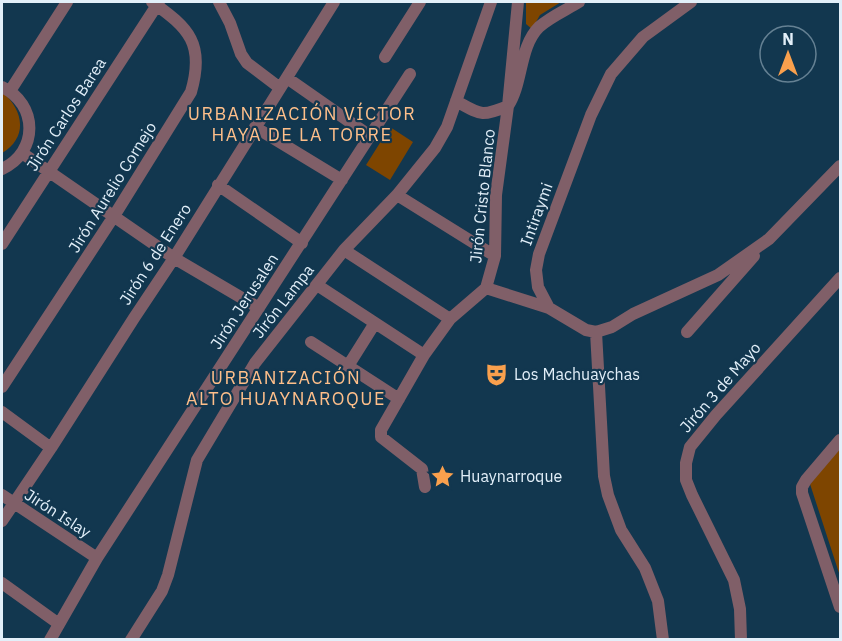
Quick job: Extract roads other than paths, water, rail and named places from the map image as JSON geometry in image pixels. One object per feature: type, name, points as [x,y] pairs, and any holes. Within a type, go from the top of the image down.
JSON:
[{"type":"street","points":[[2,169],[10,165],[22,153],[29,137],[29,120],[23,104],[6,89],[67,2]]},
{"type":"street","points":[[219,2],[230,23],[241,54],[248,63],[370,136]]},
{"type":"street","name":"Jirón 6 de Enero","points":[[2,521],[174,258],[334,2]]},
{"type":"street","points":[[385,57],[420,2]]},
{"type":"street","name":"Jirón Lampa","points":[[131,639],[162,591],[197,460],[205,444],[255,363],[344,250],[396,195],[435,148],[447,128],[491,2]]},
{"type":"street","name":"Jirón Cristo Blanco","points":[[425,487],[422,469],[381,436],[381,430],[424,356],[450,319],[486,288],[495,256],[496,195],[508,106],[518,2]]},
{"type":"street","points":[[456,101],[478,113],[489,113],[508,106],[517,91],[526,51],[532,36],[539,27],[579,2]]},
{"type":"street","name":"Intiraymi","points":[[549,308],[538,287],[536,270],[539,254],[591,115],[611,74],[643,37],[691,2]]},
{"type":"street","name":"Jirón Carlos Barea","points":[[2,244],[156,3]]},
{"type":"street","name":"Jirón Aurelio Cornejo","points":[[2,387],[114,216],[191,92],[197,71],[196,54],[190,36],[177,19],[156,3]]},
{"type":"street","name":"Jirón Jerusalen","points":[[50,639],[97,558],[410,74]]},
{"type":"street","points":[[255,128],[342,180]]},
{"type":"street","points":[[22,153],[174,258],[259,308]]},
{"type":"street","points":[[687,332],[769,239],[840,166]]},
{"type":"street","points":[[218,185],[302,243]]},
{"type":"street","points":[[396,195],[495,256]]},
{"type":"street","points":[[486,288],[549,308],[586,330],[596,332],[612,327],[633,314],[718,275],[769,239]]},
{"type":"street","points":[[344,250],[450,319]]},
{"type":"street","name":"Jirón 3 de Mayo","points":[[741,639],[740,609],[734,580],[687,480],[686,463],[690,447],[840,278]]},
{"type":"street","points":[[317,285],[424,356]]},
{"type":"street","points":[[348,366],[375,323]]},
{"type":"street","points":[[596,332],[604,476],[608,495],[621,530],[645,568],[658,602],[663,639]]},
{"type":"street","points":[[311,342],[399,399]]},
{"type":"street","points":[[2,412],[51,448]]},
{"type":"street","points":[[840,440],[802,487],[802,493],[840,607]]},
{"type":"street","name":"Jirón Islay","points":[[2,495],[97,558]]},
{"type":"street","points":[[2,583],[59,624]]},
{"type":"place","name":"Los Machuaychas","points":[[496,374]]},
{"type":"place","name":"Huaynarroque","points":[[442,476]]},
{"type":"district","name":"URBANIZACIÓN VÍCTOR HAYA DE LA TORRE","points":[[302,123]]},
{"type":"district","name":"URBANIZACIÓN ALTO HUAYNAROQUE","points":[[286,388]]}]
